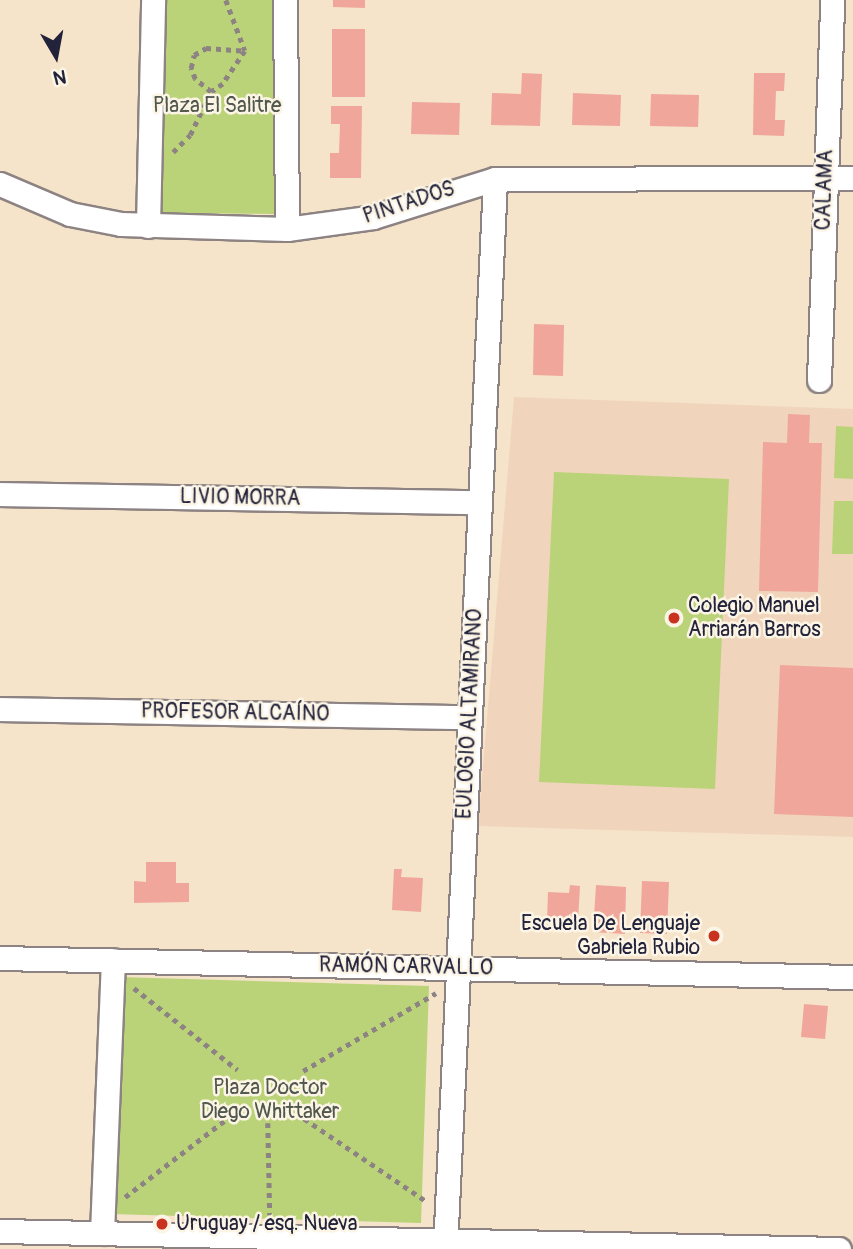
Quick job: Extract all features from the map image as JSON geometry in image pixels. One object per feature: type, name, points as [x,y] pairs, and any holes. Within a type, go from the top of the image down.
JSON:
[{"type":"street","points":[[148,226],[153,0]]},
{"type":"street","points":[[285,0],[287,229]]},
{"type":"street","name":"CALAMA","points":[[820,380],[832,0]]},
{"type":"street","name":"PINTADOS","points":[[0,184],[70,214],[148,226],[287,229],[373,217],[495,179],[853,178]]},
{"type":"street","name":"EULOGIO ALTAMIRANO","points":[[445,1245],[495,179]]},
{"type":"street","name":"LIVIO MORRA","points":[[0,494],[480,502]]},
{"type":"street","name":"PROFESOR ALCAÍNO","points":[[0,709],[470,717]]},
{"type":"street","name":"RAMÓN CARVALLO","points":[[0,958],[112,965],[458,974],[853,977]]},
{"type":"street","points":[[102,1224],[112,965]]},
{"type":"street","points":[[0,1231],[102,1224],[270,1237],[445,1245],[839,1249]]},
{"type":"path","points":[[226,0],[245,51]]},
{"type":"path","points":[[211,92],[195,79],[194,55],[206,48],[245,51]]},
{"type":"path","points":[[149,168],[190,135],[211,92],[223,84],[245,51]]},
{"type":"path","points":[[112,965],[238,1070]]},
{"type":"path","points":[[303,1071],[458,974]]},
{"type":"path","points":[[102,1224],[241,1108]]},
{"type":"path","points":[[296,1113],[447,1216]]},
{"type":"path","points":[[268,1124],[270,1237]]},
{"type":"shaded area","name":"Colegio Manuel Arriarán Barros","points":[[514,397],[853,409],[853,837],[478,826]]},
{"type":"green space","name":"Plaza El Salitre","points":[[161,0],[276,0],[274,214],[159,213]]},
{"type":"green space","points":[[836,426],[853,427],[853,479],[834,478]]},
{"type":"green space","points":[[554,472],[729,479],[715,789],[539,782]]},
{"type":"green space","points":[[834,501],[853,501],[853,554],[832,554]]},
{"type":"green space","name":"Plaza Doctor Diego Whittaker","points":[[118,977],[429,986],[421,1223],[111,1214]]},
{"type":"building","points":[[333,0],[365,0],[365,8],[333,7]]},
{"type":"building","points":[[332,29],[365,29],[365,97],[332,97]]},
{"type":"building","points":[[522,73],[542,74],[540,126],[491,125],[492,93],[521,94]]},
{"type":"building","points":[[754,73],[785,73],[784,91],[776,91],[775,120],[785,120],[784,136],[753,135]]},
{"type":"building","points":[[573,93],[621,95],[620,126],[572,125]]},
{"type":"building","points":[[651,94],[699,95],[698,127],[650,126]]},
{"type":"building","points":[[412,102],[460,103],[459,135],[411,134]]},
{"type":"building","points":[[331,106],[362,106],[361,178],[330,178],[330,153],[339,153],[340,124],[331,124]]},
{"type":"building","points":[[534,324],[564,325],[563,376],[533,375]]},
{"type":"building","points":[[788,414],[810,415],[809,443],[822,443],[818,592],[759,591],[763,442],[787,443]]},
{"type":"building","points":[[780,665],[853,668],[853,817],[774,814]]},
{"type":"building","points":[[146,862],[176,862],[176,883],[189,883],[189,902],[134,903],[134,881],[146,882]]},
{"type":"building","points":[[394,869],[402,869],[401,877],[423,878],[421,912],[392,910]]},
{"type":"building","points":[[642,881],[669,882],[667,934],[640,933]]},
{"type":"building","points":[[570,885],[580,886],[578,921],[547,920],[548,892],[569,893]]},
{"type":"building","points":[[596,885],[626,887],[625,934],[593,932]]},
{"type":"building","points":[[804,1004],[828,1006],[825,1039],[801,1037]]},
{"type":"place","name":"Colegio Manuel Arriarán Barros","points":[[674,618]]},
{"type":"place","name":"Escuela De Lenguaje Gabriela Rubio","points":[[714,936]]},
{"type":"place","name":"Uruguay / esq. Nueva","points":[[162,1224]]}]
